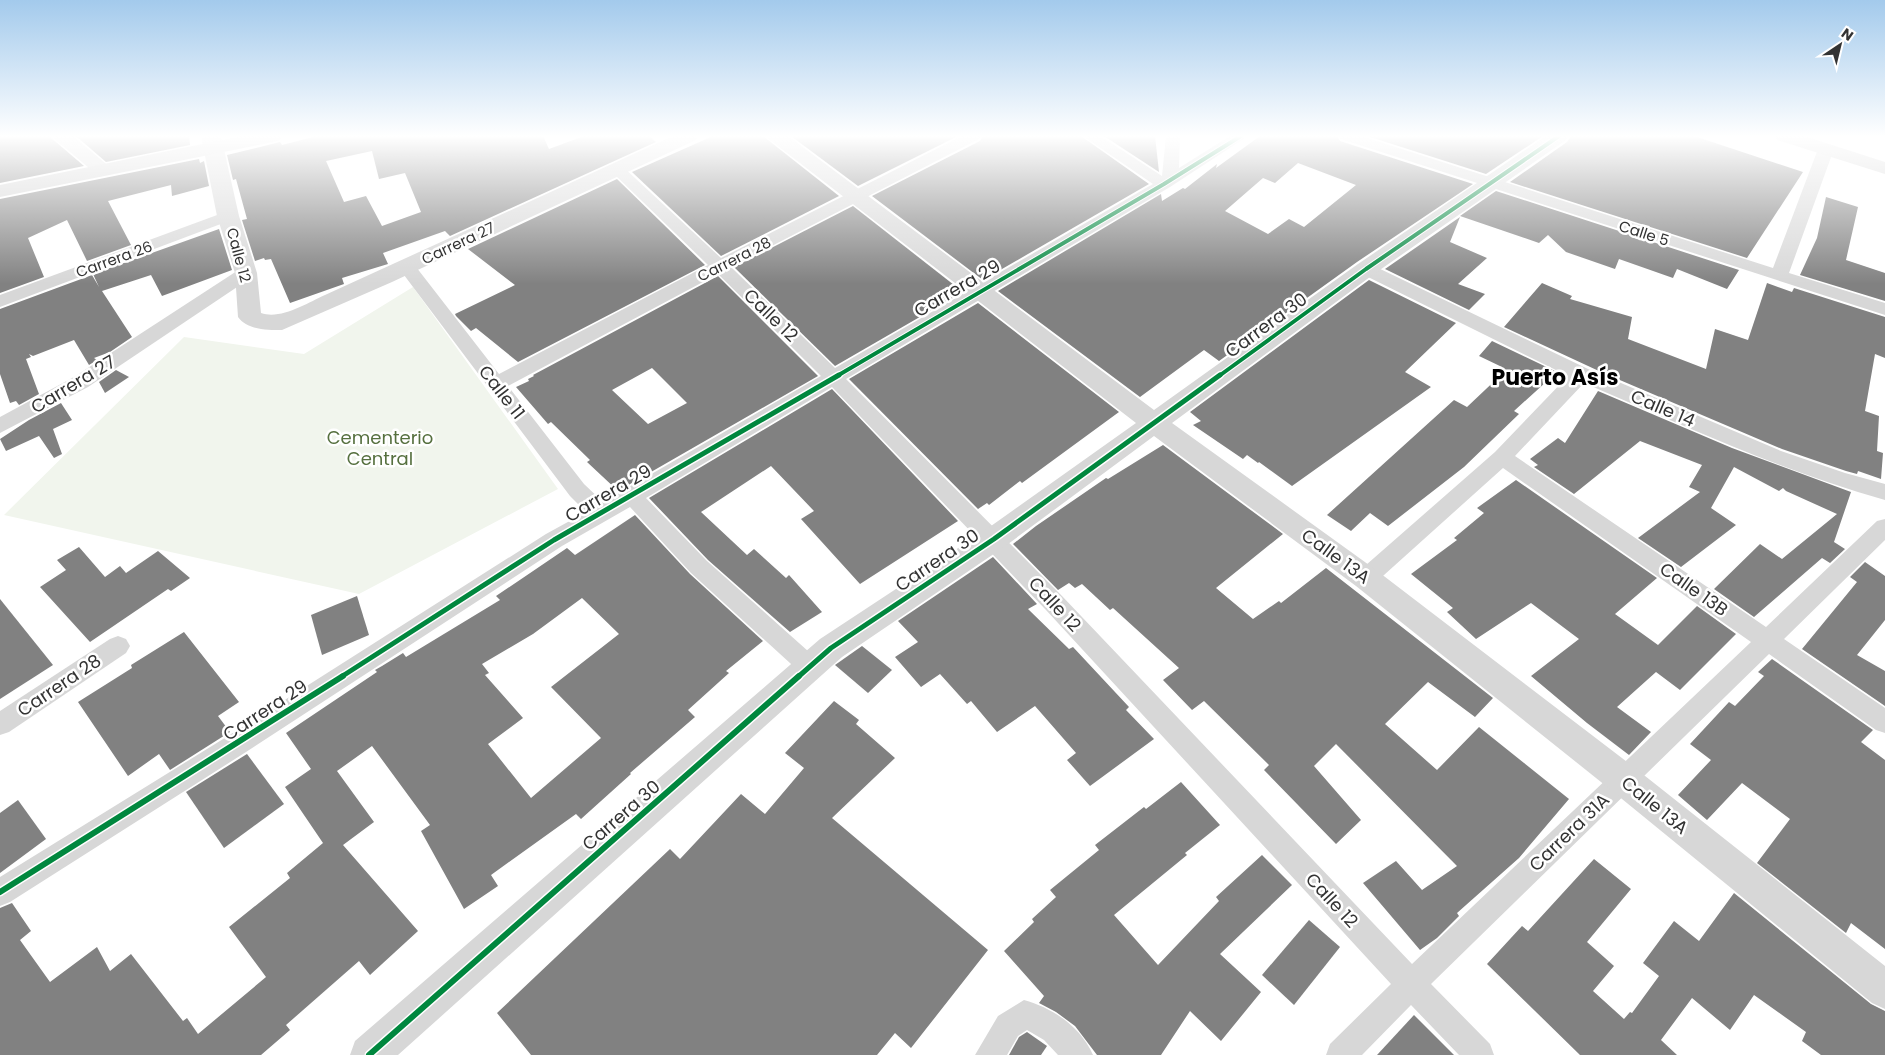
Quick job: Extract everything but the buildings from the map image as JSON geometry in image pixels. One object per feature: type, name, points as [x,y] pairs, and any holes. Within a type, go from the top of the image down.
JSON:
[{"type":"main road","points":[[0,191],[27,185]]},
{"type":"street","name":"Calle 12","points":[[221,185],[228,216],[246,273],[250,316]]},
{"type":"street","name":"Carrera 27","points":[[250,316],[264,322],[282,322],[407,268],[580,185]]},
{"type":"street","name":"Calle 12","points":[[634,185],[834,377],[994,539],[1479,1055]]},
{"type":"street","name":"Calle 13A","points":[[842,185],[1154,423],[1366,578],[1623,780],[1885,990]]},
{"type":"street","name":"Carrera 28","points":[[496,384],[878,185]]},
{"type":"street","name":"Carrera 29","points":[[0,892],[237,744],[554,540],[1161,185]]},
{"type":"street","name":"Carrera 30","points":[[369,1055],[831,648],[994,539],[1366,269],[1490,185]]},
{"type":"street","name":"Calle 5","points":[[1500,185],[1885,309]]},
{"type":"street","points":[[1778,276],[1812,185]]},
{"type":"street","name":"Carrera 26","points":[[0,301],[228,216]]},
{"type":"street","name":"Calle 11","points":[[407,268],[578,490],[601,513]]},
{"type":"street","name":"Calle 14","points":[[1366,269],[1581,374],[1774,456],[1842,480],[1885,492]]},
{"type":"street","name":"Carrera 27","points":[[0,426],[81,382],[246,273]]},
{"type":"street","points":[[1366,578],[1502,457],[1581,374]]},
{"type":"street","name":"Calle 13B","points":[[1502,457],[1885,722]]},
{"type":"street","points":[[632,496],[699,567],[810,667]]},
{"type":"street","name":"Carrera 31A","points":[[1342,1055],[1411,984],[1885,527]]},
{"type":"street","name":"Carrera 28","points":[[0,724],[118,646]]},
{"type":"street","points":[[990,1055],[1008,1026],[1024,1015],[1038,1018],[1052,1028],[1078,1055]]},
{"type":"green space","name":"Cementerio Central","points":[[413,287],[558,489],[359,594],[4,515],[184,337],[304,354]]},
{"type":"cycle path","points":[[0,892],[237,744],[554,540],[1162,185]]},
{"type":"cycle path","points":[[369,1055],[831,648],[994,539],[1366,269],[1488,185]]},
{"type":"district","name":"Puerto Asís","points":[[1555,377]]}]
